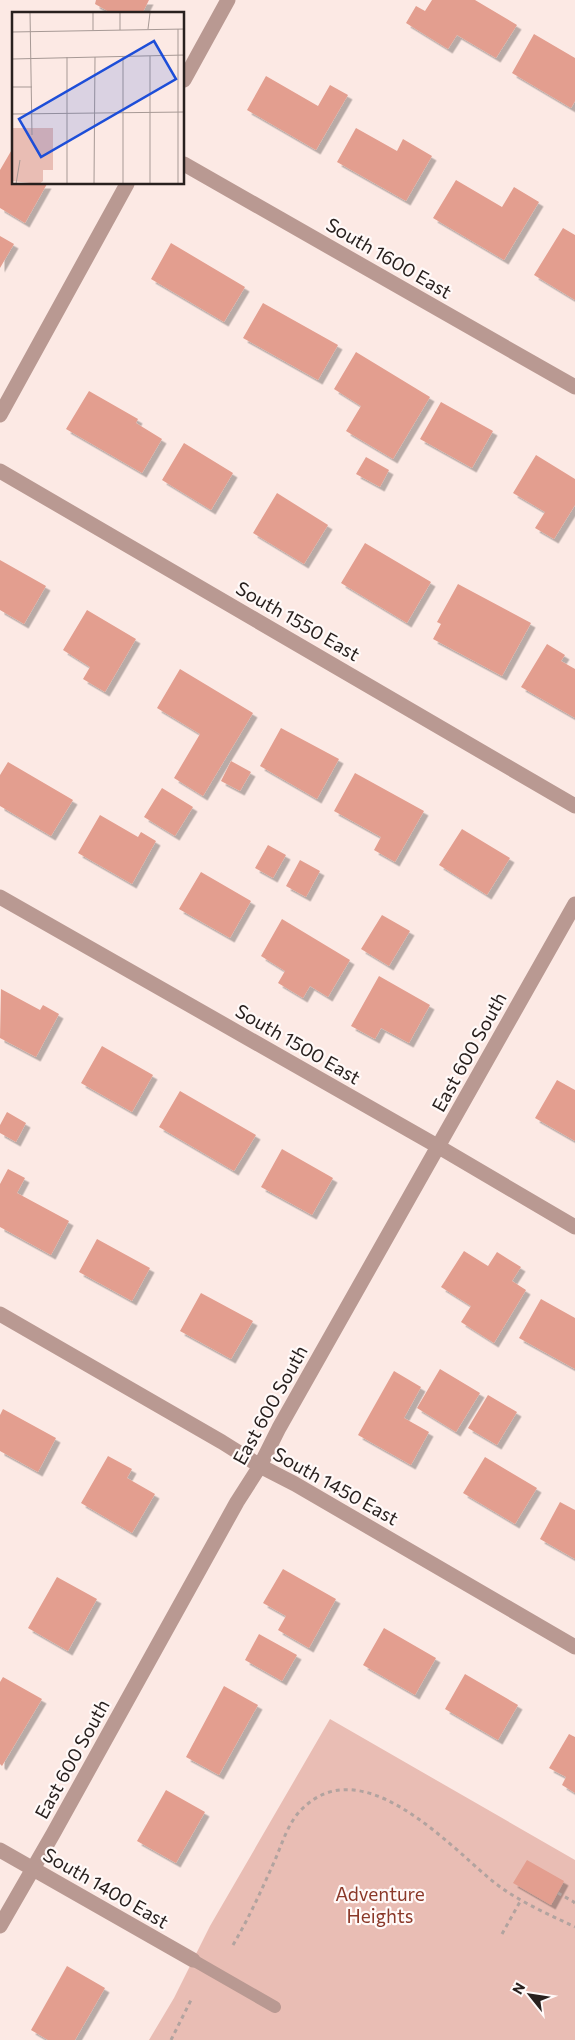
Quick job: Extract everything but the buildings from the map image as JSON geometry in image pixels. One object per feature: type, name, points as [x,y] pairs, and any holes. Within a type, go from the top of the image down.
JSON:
[{"type":"street","points":[[185,78],[228,0]]},
{"type":"street","name":"South 1600 East","points":[[185,165],[575,387]]},
{"type":"street","points":[[0,415],[126,185]]},
{"type":"street","name":"South 1550 East","points":[[0,471],[575,806]]},
{"type":"street","name":"South 1500 East","points":[[0,897],[575,1227]]},
{"type":"street","name":"East 600 South","points":[[0,1926],[232,1510],[260,1466],[575,904]]},
{"type":"street","name":"South 1450 East","points":[[0,1314],[575,1647]]},
{"type":"street","name":"South 1400 East","points":[[0,1850],[193,1960]]},
{"type":"lane","points":[[193,1960],[275,2007]]},
{"type":"path","points":[[233,1945],[255,1904],[288,1831],[301,1810],[336,1790],[354,1789],[376,1795],[401,1809],[445,1838],[490,1879],[521,1900],[575,1927]]},
{"type":"path","points":[[558,1892],[575,1904]]},
{"type":"path","points":[[502,1934],[521,1900]]},
{"type":"path","points":[[171,2040],[191,2000]]},
{"type":"green space","name":"Adventure Heights","points":[[330,1719],[575,1860],[575,2040],[149,2040],[174,1998],[210,1926]]}]
